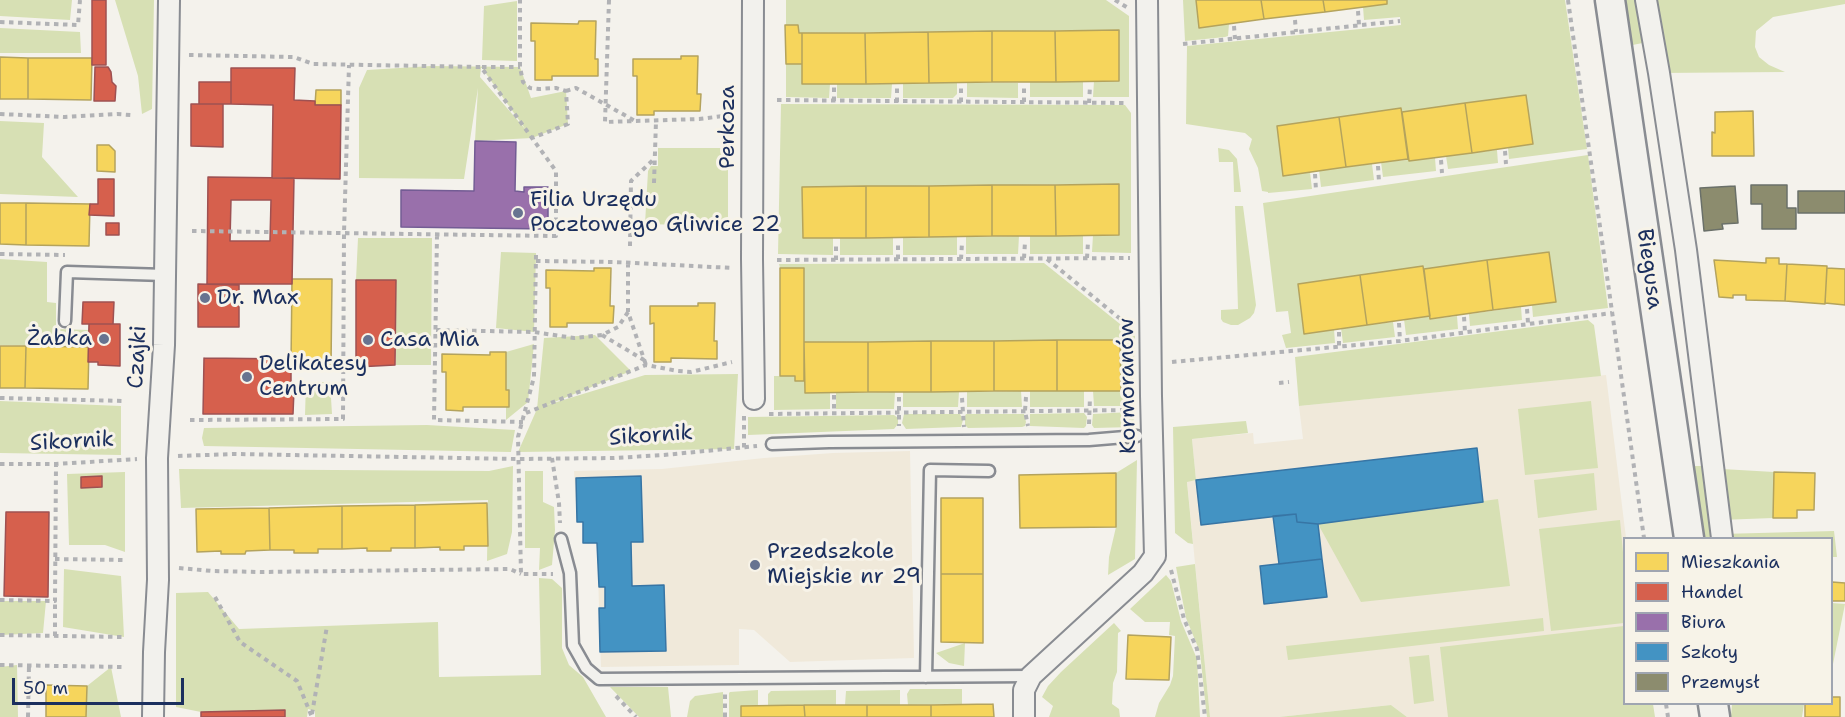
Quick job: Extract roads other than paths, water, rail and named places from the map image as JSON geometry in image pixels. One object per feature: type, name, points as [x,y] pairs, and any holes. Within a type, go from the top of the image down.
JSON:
[{"type":"street","name":"Czajki","points":[[153,717],[158,580],[157,458],[164,345],[169,0]]},
{"type":"street","name":"Perkoza","points":[[749,406],[753,0]]},
{"type":"street","name":"Kormoranów","points":[[1031,676],[1143,573],[1155,556],[1147,0]]},
{"type":"street","name":"Biegusa","points":[[1610,0],[1689,537]]},
{"type":"street","points":[[1646,0],[1681,216],[1722,537]]},
{"type":"street","points":[[1024,717],[1024,690],[1031,676]]},
{"type":"lane","points":[[65,321],[67,272],[165,275]]},
{"type":"lane","points":[[772,444],[1089,440],[1137,436]]},
{"type":"lane","points":[[926,677],[930,470],[989,471]]},
{"type":"lane","points":[[561,539],[570,573],[573,645],[586,668],[599,679],[1031,676]]},
{"type":"place","name":"Filia Urzędu Pocztowego Gliwice 22","points":[[518,213]]},
{"type":"place","name":"Dr. Max","points":[[205,298]]},
{"type":"place","name":"Żabka","points":[[104,339]]},
{"type":"place","name":"Casa Mia","points":[[368,340]]},
{"type":"place","name":"Delikatesy Centrum","points":[[247,377]]},
{"type":"place","name":"Przedszkole Miejskie nr 29","points":[[755,565]]}]
